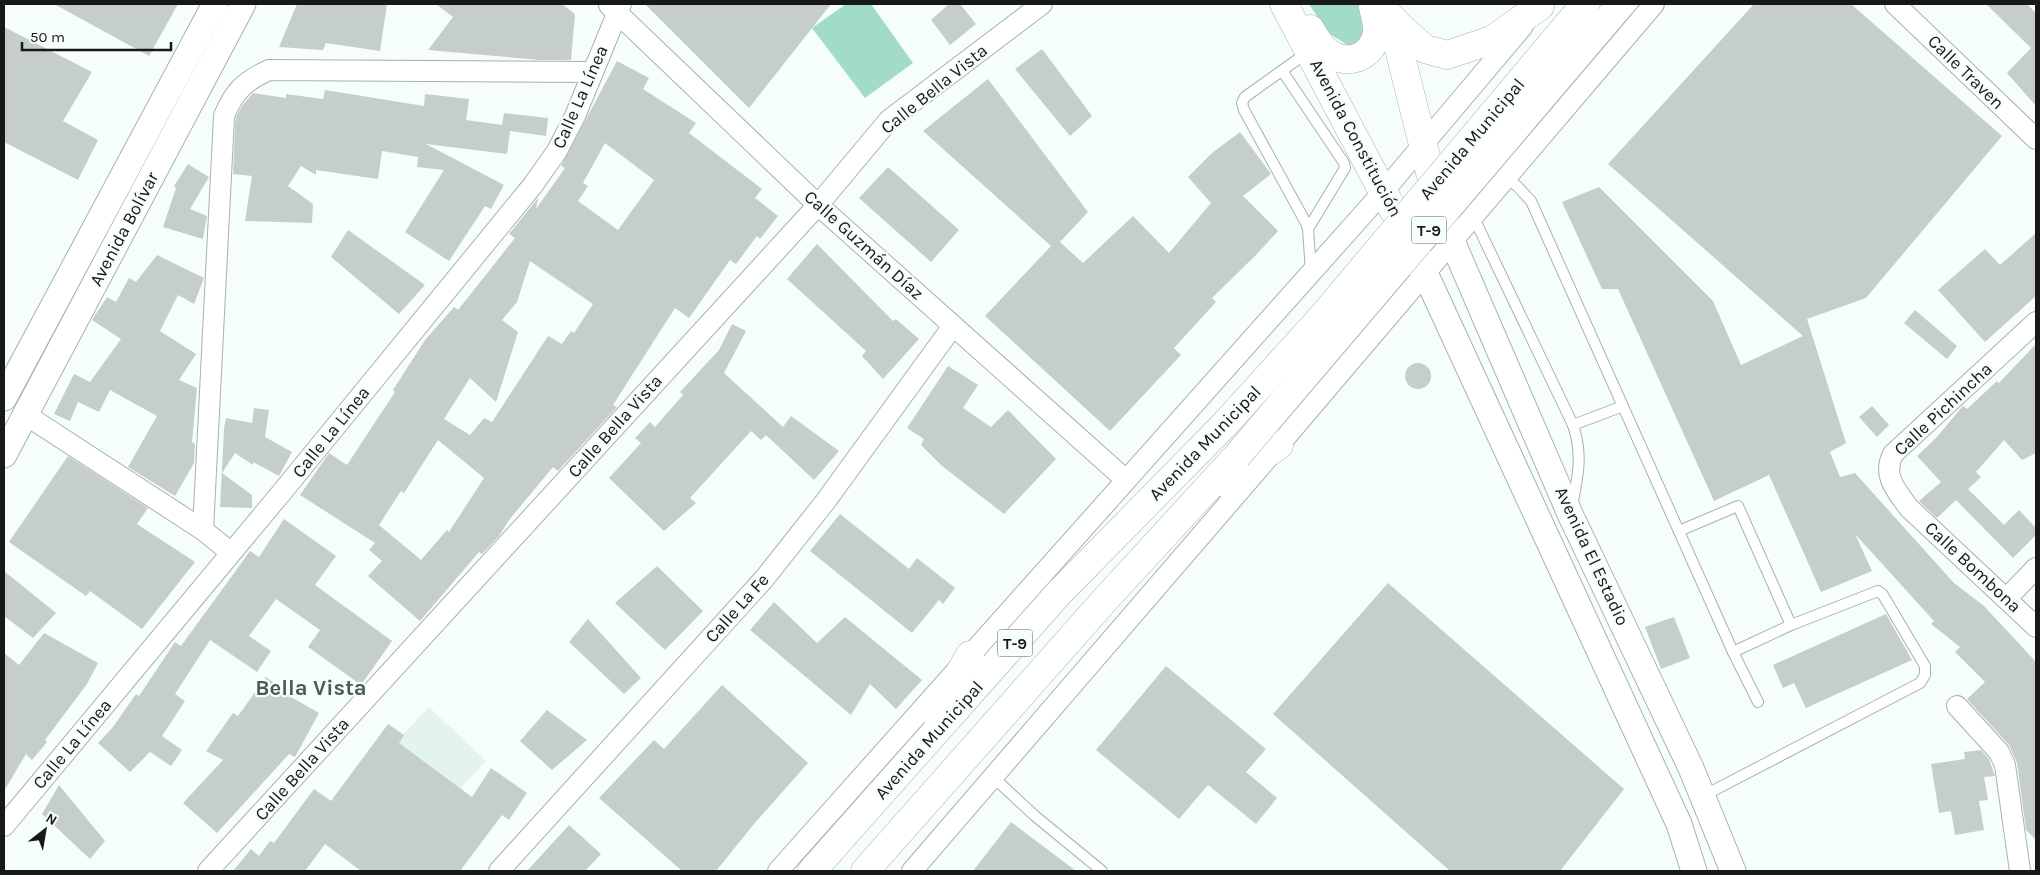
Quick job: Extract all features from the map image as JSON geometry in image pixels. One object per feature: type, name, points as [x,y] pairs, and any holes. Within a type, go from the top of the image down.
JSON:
[{"type":"main road","name":"Avenida Constitución","points":[[1284,4],[1383,192],[1410,238],[1425,273]]},
{"type":"main road","points":[[1295,4],[1317,40],[1327,52],[1338,58],[1350,59],[1359,58],[1367,52],[1377,37],[1377,27],[1371,4]]},
{"type":"main road","points":[[1376,4],[1398,45],[1438,204],[1452,241]]},
{"type":"main road","points":[[1382,4],[1398,25],[1425,48],[1447,55],[1492,40],[1541,5]]},
{"type":"main road","name":"Avenida Municipal","points":[[812,871],[1058,594],[1226,423],[1322,317],[1585,4]]},
{"type":"main road","name":"Avenida Municipal","points":[[866,871],[1237,456],[1621,4]]},
{"type":"main road","points":[[1185,512],[1279,444]]},
{"type":"main road","points":[[909,762],[970,655]]},
{"type":"street","name":"Avenida Bolívar","points":[[4,398],[215,4]]},
{"type":"street","name":"Avenida Bolívar","points":[[4,455],[243,4]]},
{"type":"street","name":"Calle Bella Vista","points":[[208,871],[818,204],[889,120],[1042,4]]},
{"type":"street","name":"T-9","points":[[912,871],[1654,4]]},
{"type":"street","name":"Calle Traven","points":[[1895,4],[2036,139]]},
{"type":"street","name":"Avenida Municipal","points":[[778,871],[1383,192],[1541,5]]},
{"type":"street","name":"Calle Guzmán Díaz","points":[[615,7],[818,204],[1126,480]]},
{"type":"street","name":"Calle La Línea","points":[[4,826],[230,552],[288,485],[533,185],[557,151],[575,116],[615,7]]},
{"type":"street","points":[[203,530],[224,116],[236,93],[248,82],[270,70],[592,72]]},
{"type":"street","name":"Avenida El Estadio","points":[[1452,241],[1570,514],[1703,796],[1733,871]]},
{"type":"street","name":"Avenida El Estadio","points":[[1425,273],[1679,824],[1694,871]]},
{"type":"street","name":"Calle Pichincha","points":[[1909,508],[1895,489],[1890,478],[1888,464],[1893,454],[2036,322]]},
{"type":"street","name":"Calle La Fe","points":[[499,871],[764,579],[825,502],[953,326]]},
{"type":"street","points":[[26,415],[203,530],[230,552]]},
{"type":"street","name":"Calle Bombona","points":[[1909,508],[2036,627]]},
{"type":"street","points":[[2007,598],[2036,568]]},
{"type":"street","points":[[1957,706],[1999,752],[2005,765],[2020,871]]},
{"type":"lane","points":[[1309,51],[1283,72],[1245,97],[1242,103],[1308,230],[1311,272]]},
{"type":"lane","points":[[1283,72],[1344,163],[1345,168],[1308,230]]},
{"type":"lane","points":[[1505,177],[1517,186],[1531,201],[1732,652],[1758,702]]},
{"type":"lane","points":[[1473,216],[1573,426],[1579,444],[1578,476],[1570,514]]},
{"type":"lane","points":[[1573,426],[1623,406]]},
{"type":"lane","points":[[1678,531],[1738,506],[1791,625]]},
{"type":"lane","points":[[1703,796],[1920,683],[1925,674],[1925,666],[1881,592],[1878,591],[1791,625],[1732,652]]},
{"type":"lane","points":[[993,777],[1035,816],[1102,871]]},
{"type":"shaded area","points":[[429,707],[486,761],[404,848],[347,794]]},
{"type":"green space","points":[[846,4],[871,4],[913,63],[865,98],[812,28]]},
{"type":"green space","points":[[1309,4],[1365,4],[1368,38],[1351,47],[1328,33]]},
{"type":"building","points":[[54,4],[178,4],[149,56]]},
{"type":"building","points":[[297,4],[387,4],[380,51],[326,43],[323,50],[279,47]]},
{"type":"building","points":[[436,4],[562,4],[575,14],[571,60],[540,60],[428,50],[453,17]]},
{"type":"building","points":[[645,4],[831,4],[749,108]]},
{"type":"building","points":[[949,4],[960,4],[976,24],[950,45],[931,20]]},
{"type":"building","points":[[1754,4],[1851,4],[2002,136],[1866,298],[1807,319],[1846,443],[1830,452],[1840,477],[1855,473],[1954,583],[1984,606],[2036,662],[2036,840],[2026,830],[2017,763],[2009,745],[1967,699],[1985,682],[1955,652],[1960,647],[1931,624],[1934,621],[1855,534],[1872,571],[1821,592],[1769,475],[1714,501],[1618,289],[1602,289],[1562,202],[1599,187],[1713,301],[1741,365],[1803,336],[1608,164]]},
{"type":"building","points":[[1986,4],[2027,4],[2036,13],[2036,106],[2007,73],[2031,48]]},
{"type":"building","points":[[4,27],[92,72],[63,121],[98,140],[78,180],[4,142]]},
{"type":"building","points":[[1042,49],[1092,116],[1070,136],[1015,69]]},
{"type":"building","points":[[617,61],[649,78],[643,89],[696,123],[689,133],[762,189],[755,198],[778,216],[760,239],[757,236],[736,264],[730,260],[689,318],[675,308],[613,405],[617,407],[558,471],[553,467],[509,520],[499,536],[482,554],[479,552],[420,621],[368,576],[382,561],[369,550],[375,543],[300,495],[329,453],[347,465],[395,392],[393,390],[425,340],[454,307],[458,310],[515,238],[509,234],[538,198],[536,209],[565,168],[561,166]],"holes":[[[605,143],[654,180],[618,230],[578,201],[588,186],[583,183]],[[530,261],[593,304],[574,333],[571,331],[562,344],[548,336],[492,422],[484,418],[470,435],[444,419],[470,378],[496,402],[518,332],[502,320],[517,302]],[[438,440],[484,478],[449,532],[447,530],[421,560],[379,525],[401,491],[404,493]]]},
{"type":"building","points":[[988,79],[1088,212],[1060,242],[1083,263],[1133,216],[1169,253],[1211,203],[1188,177],[1212,153],[1240,132],[1271,174],[1243,196],[1278,231],[1212,298],[1216,302],[1174,348],[1181,355],[1110,431],[985,316],[1051,246],[923,131]]},
{"type":"building","points":[[325,90],[424,106],[425,94],[469,99],[466,120],[502,125],[504,113],[548,118],[546,136],[510,131],[507,154],[426,144],[504,185],[491,209],[485,206],[449,261],[405,232],[444,170],[417,167],[418,157],[382,151],[378,179],[316,170],[316,175],[301,166],[288,186],[313,204],[312,223],[245,221],[252,176],[233,174],[235,124],[236,117],[242,106],[253,93],[286,98],[286,94],[323,99]]},
{"type":"building","points":[[188,164],[209,177],[190,209],[207,216],[203,239],[163,227],[176,188],[174,186]]},
{"type":"building","points":[[888,167],[959,230],[931,262],[859,198]]},
{"type":"building","points":[[348,230],[425,285],[399,314],[331,257]]},
{"type":"building","points":[[2036,233],[2036,296],[1985,342],[1938,290],[1985,249],[2000,265]]},
{"type":"building","points":[[817,244],[893,321],[896,319],[919,339],[883,379],[862,356],[866,351],[787,279]]},
{"type":"building","points":[[157,255],[204,278],[194,304],[178,295],[160,331],[196,354],[179,380],[197,388],[192,442],[195,444],[194,463],[175,496],[128,467],[157,416],[110,390],[99,412],[78,402],[70,421],[54,414],[74,374],[90,382],[121,339],[92,320],[107,297],[116,302],[129,278],[136,282]]},
{"type":"building","points":[[1915,310],[1957,346],[1947,359],[1904,323]]},
{"type":"building","points":[[732,324],[746,331],[724,373],[783,427],[791,416],[839,451],[814,480],[766,435],[761,440],[751,431],[690,498],[696,503],[664,531],[609,478],[641,443],[635,438],[650,422],[655,427],[683,395],[680,392],[719,350]]},
{"type":"building","points":[[2036,344],[2036,453],[2022,460],[2004,440],[1976,472],[1981,477],[1968,489],[2004,525],[2019,510],[2036,528],[2036,535],[2013,558],[1956,500],[1937,518],[1919,501],[1941,482],[1917,456],[1936,438],[1963,406],[1967,409],[1997,381],[1999,383]]},
{"type":"building","points":[[1418,363],[1427,367],[1431,376],[1427,385],[1418,389],[1409,385],[1405,376],[1409,367]]},
{"type":"building","points":[[948,366],[978,385],[963,408],[991,427],[1008,410],[1056,459],[1004,514],[942,466],[921,445],[924,439],[907,428]]},
{"type":"building","points":[[1872,406],[1889,425],[1877,437],[1859,417]]},
{"type":"building","points":[[254,408],[269,410],[265,437],[292,452],[279,476],[253,462],[253,465],[235,453],[222,473],[252,495],[252,508],[220,507],[224,429],[226,418],[252,423]]},
{"type":"building","points":[[68,456],[148,508],[137,524],[195,562],[142,629],[90,591],[86,596],[9,542]]},
{"type":"building","points":[[840,514],[909,569],[917,558],[955,588],[943,604],[939,600],[912,633],[810,551]]},
{"type":"building","points":[[284,519],[336,556],[315,585],[392,641],[361,685],[308,647],[320,630],[276,599],[249,636],[271,651],[257,672],[210,640],[175,694],[185,701],[162,736],[182,750],[171,766],[150,752],[130,772],[98,743],[113,727],[136,694],[139,696],[175,642],[181,646],[250,551],[259,557]]},
{"type":"building","points":[[657,566],[703,611],[665,650],[615,603]]},
{"type":"building","points":[[4,571],[56,613],[33,638],[4,616]]},
{"type":"building","points":[[1388,583],[1624,789],[1560,871],[1450,871],[1273,714]]},
{"type":"building","points":[[774,602],[817,643],[845,617],[922,680],[896,709],[870,684],[851,715],[750,630]]},
{"type":"building","points":[[1886,614],[1912,660],[1806,708],[1794,683],[1783,688],[1773,665]]},
{"type":"building","points":[[1674,617],[1690,658],[1661,669],[1645,627]]},
{"type":"building","points":[[588,619],[641,678],[624,694],[569,642]]},
{"type":"building","points":[[44,633],[98,663],[87,684],[45,740],[47,742],[32,760],[26,754],[4,791],[4,653],[19,665]]},
{"type":"building","points":[[1166,666],[1266,749],[1246,772],[1277,798],[1256,824],[1208,785],[1179,819],[1096,750]]},
{"type":"building","points":[[266,677],[285,691],[284,693],[319,713],[295,757],[289,754],[217,833],[183,803],[223,760],[206,751],[233,713],[238,716]]},
{"type":"building","points":[[722,685],[808,763],[754,824],[716,871],[682,871],[599,798],[654,740],[664,749]]},
{"type":"building","points":[[547,710],[587,740],[552,770],[520,741]]},
{"type":"building","points":[[388,724],[404,735],[399,743],[472,797],[491,768],[527,793],[509,820],[502,815],[460,871],[361,871],[325,844],[305,871],[233,871],[251,849],[259,856],[270,841],[274,843],[314,789],[331,801]]},
{"type":"building","points":[[1981,750],[1989,759],[1995,776],[1984,777],[1988,800],[1979,801],[1984,830],[1955,835],[1951,811],[1939,813],[1931,764],[1965,759],[1964,752]]},
{"type":"building","points":[[59,785],[105,841],[90,859],[42,814]]},
{"type":"building","points":[[1011,822],[1076,871],[973,871]]},
{"type":"building","points":[[569,825],[601,854],[585,871],[527,871]]},
{"type":"district","name":"Bella Vista","points":[[311,687]]}]
